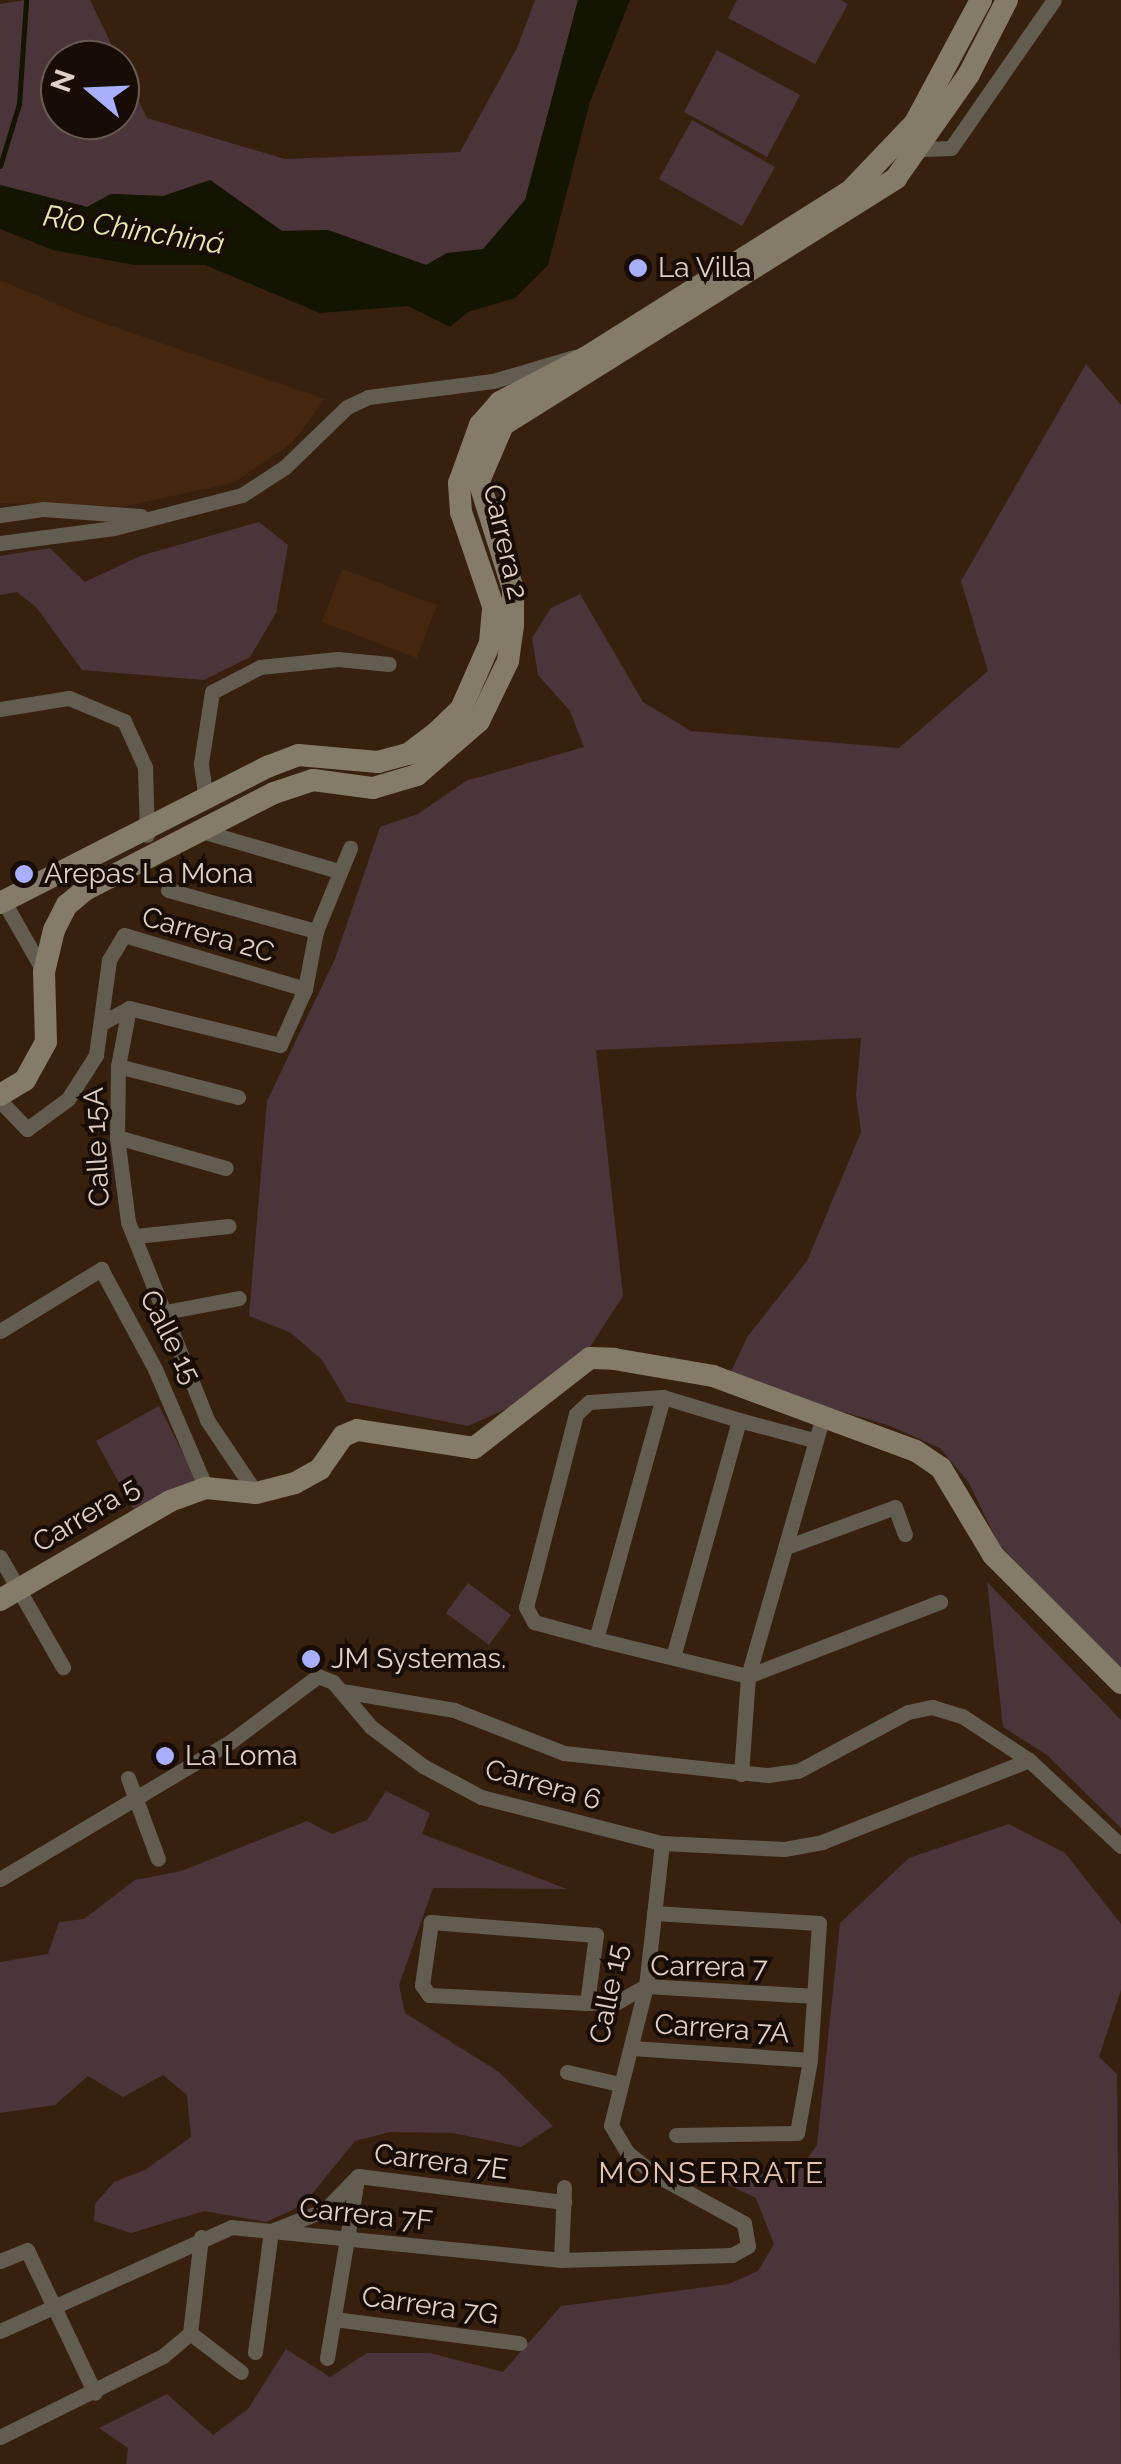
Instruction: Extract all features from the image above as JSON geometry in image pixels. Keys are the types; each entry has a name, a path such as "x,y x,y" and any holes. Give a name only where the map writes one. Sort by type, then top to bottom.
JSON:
{"main road":[{"name":"Carrera 2","path":"2,903 298,756 378,762 408,754 461,708 490,643 493,606 462,512 466,454 500,402 588,356 850,190 883,162 924,109 981,0"},
{"name":"Carrera 2","path":"44,972 66,905 274,792 313,780 373,788 417,775 479,721 508,661 513,626 513,589 478,481 504,425 864,203 922,149 1007,0"},
{"path":"0,1098 25,1080 46,1042 44,972"},
{"path":"206,1488 256,1492 320,1469 343,1436 357,1430 474,1448 590,1358 712,1376 817,1430 916,1451 941,1468 993,1555 1121,1683"},
{"name":"Carrera 5","path":"10,1595 170,1501 206,1488"}],"street":[{"path":"922,149 950,148 1054,0"},
{"path":"0,543 114,528 242,494 286,467 346,408 368,397 493,381 588,356"},
{"path":"0,515 43,509 145,517"},
{"path":"206,800 201,763 206,700 220,686 260,668 338,659 390,664"},
{"path":"0,709 69,698 124,721 136,738 146,768 146,832 156,858"},
{"path":"205,832 338,871"},
{"path":"0,1098 28,1129 68,1099 96,1056 102,1023 130,1008 270,1046 280,1045 305,990 316,931 350,848"},
{"path":"168,890 316,931"},
{"path":"2,903 44,972"},
{"name":"Carrera 2C","path":"102,1023 110,960 124,935 305,990"},
{"name":"Calle 15A","path":"130,1008 118,1066 120,1192 207,1420 256,1492"},
{"path":"118,1066 238,1097"},
{"path":"117,1137 226,1168"},
{"path":"136,1236 228,1226"},
{"name":"Calle 15","path":"0,1331 101,1270 156,1369 206,1488"},
{"path":"165,1312 239,1298"},
{"path":"596,1639 663,1397"},
{"path":"740,1774 748,1676 789,1546 817,1430 740,1420 663,1397 589,1402 576,1414 526,1607 534,1622 748,1676 940,1602"},
{"path":"673,1657 740,1420"},
{"path":"789,1546 895,1508 904,1534"},
{"path":"0,1556 10,1595 63,1667"},
{"path":"0,1879 230,1742 318,1676 342,1691 454,1710 564,1753 740,1774 798,1771 908,1712 932,1707 962,1716 1029,1760 1121,1846"},
{"name":"Carrera 6","path":"342,1691 372,1727 481,1797 662,1843 784,1850 822,1842 1029,1760"},
{"path":"128,1778 140,1799 158,1859"},
{"name":"Calle 15","path":"662,1843 646,1986 611,2125 627,2152 744,2223 748,2246"},
{"path":"654,1913 819,1923 802,2124 787,2137 676,2135"},
{"name":"Carrera 7","path":"588,2003 596,1935 431,1922 422,1985 429,1994 588,2003 617,2002 646,1986 812,1996"},
{"name":"Carrera 7A","path":"631,2048 810,2060"},
{"path":"567,2072 619,2084"},
{"path":"326,2358 358,2176"},
{"name":"Carrera 7E","path":"271,2231 325,2210 358,2176 564,2194 561,2260"},
{"name":"Carrera 7F","path":"0,2331 230,2226 561,2260 732,2255 748,2246"},
{"path":"255,2352 271,2231"},
{"path":"0,2438 163,2356 190,2333 200,2237"},
{"path":"0,2261 28,2250 95,2393"},
{"name":"Carrera 7G","path":"334,2319 519,2343"},
{"path":"190,2333 241,2372"}],"shaded area":[{"path":"90,0 109,40 40,40 40,140 140,140 140,104 147,118 285,159 460,152 517,48 535,0 578,0 525,200 483,250 447,253 426,265 328,230 282,231 210,180 163,196 111,194 87,207 0,185 0,4"},
{"path":"737,0 841,0 848,4 815,64 728,18"},
{"path":"717,50 800,95 767,157 684,112"},
{"path":"692,120 775,167 742,226 659,179"},
{"path":"0,280 91,319 325,399 291,444 233,483 125,506 0,503"},
{"path":"1086,364 1121,405 1121,1672 998,1543 969,1483 940,1448 888,1425 728,1378 748,1336 807,1261 861,1132 856,1095 861,1038 596,1050 623,1296 590,1347 517,1404 468,1426 347,1402 322,1360 291,1333 249,1316 267,1101 335,959 380,827 418,814 466,781 584,747 570,711 538,675 532,638 551,608 580,594 643,702 691,731 899,748 988,671 961,581"},
{"path":"259,522 288,545 276,613 250,657 204,680 82,670 36,607 17,592 0,595 0,556 50,548 85,582 140,556"},
{"path":"342,569 437,605 417,658 322,622"},
{"path":"159,1406 196,1479 135,1512 96,1441"},
{"path":"987,1582 1121,1720 1121,1828 1047,1755 1003,1727"},
{"path":"468,1583 511,1615 489,1645 446,1613"},
{"path":"386,1791 430,1813 422,1834 567,1889 433,1888 399,1985 405,2013 499,2072 553,2126 521,2147 453,2133 390,2132 355,2141 303,2205 266,2222 204,2211 131,2233 94,2221 95,2204 114,2182 145,2170 191,2137 187,2095 163,2075 123,2097 88,2076 55,2105 0,2113 0,1962 48,1954 59,1922 84,1919 135,1880 181,1871 307,1821 332,1834 367,1820"},
{"path":"1009,1824 1065,1853 1121,1924 1121,1990 1099,2057 1117,2074 1121,2464 126,2464 128,2448 99,2428 167,2394 213,2435 248,2409 286,2349 330,2377 367,2353 430,2353 503,2372 561,2306 729,2284 758,2271 774,2244 756,2198 720,2181 738,2168 792,2180 817,2145 840,1923 909,1858"}],"water":[{"name":"Río Chinchiná","path":"578,0 630,0 590,102 548,265 515,298 468,312 450,327 408,306 320,313 205,265 134,265 53,250 0,229 0,185 87,207 111,194 163,196 210,180 282,231 328,230 426,265 447,253 483,249 525,200"}],"waterway":[{"path":"0,166 19,104 26,0"}],"place":[{"name":"La Villa","path":"638,268"},
{"name":"Arepas La Mona","path":"24,874"},
{"name":"JM Systemas.","path":"311,1659"},
{"name":"La Loma","path":"165,1756"}],"district":[{"name":"MONSERRATE","path":"712,2173"}]}
